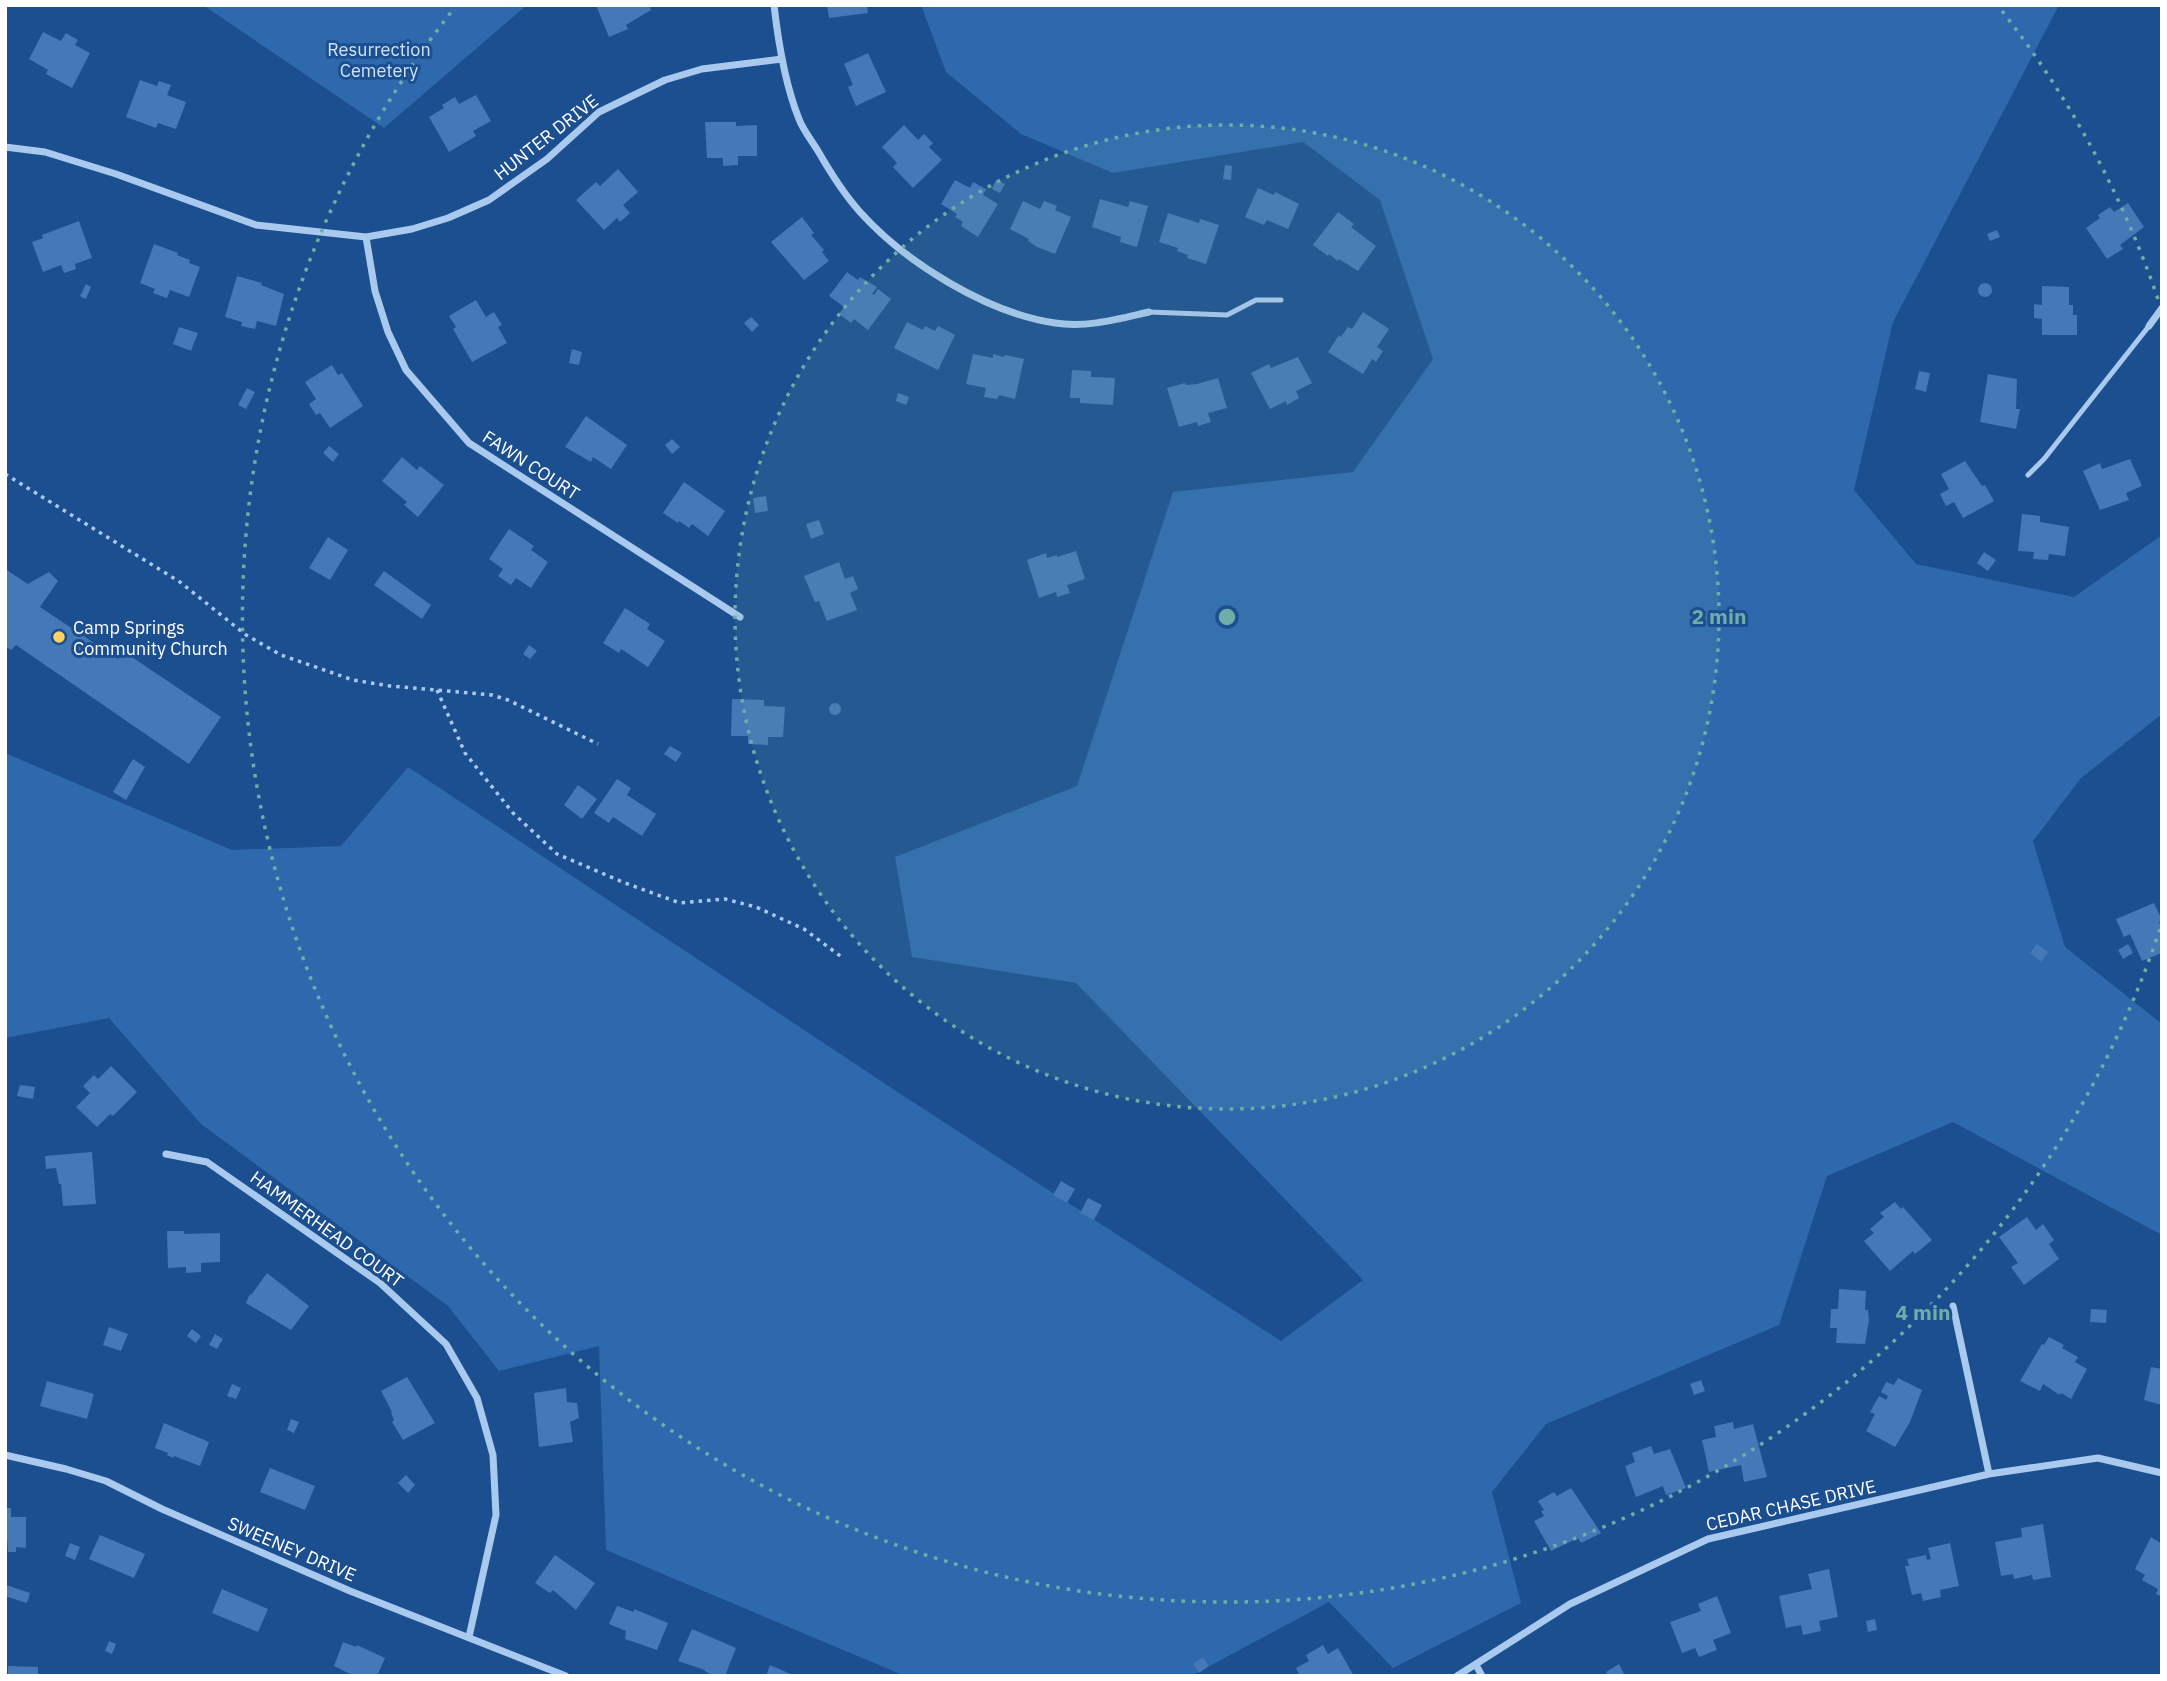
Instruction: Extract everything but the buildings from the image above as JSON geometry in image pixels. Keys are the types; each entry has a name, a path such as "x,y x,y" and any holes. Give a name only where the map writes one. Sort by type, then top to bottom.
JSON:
{"street":[{"path":"774,5 782,59 799,120 828,169 860,212 897,246 931,271 1010,313 1056,324 1097,324 1149,312"},
{"name":"HUNTER DRIVE","path":"5,147 44,152 117,174 256,225 366,237 412,229 489,200 547,159 599,112 665,80 702,69 782,59"},
{"name":"FAWN COURT","path":"366,237 375,291 388,332 406,370 468,443 740,617"},
{"path":"2149,326 2162,308"},
{"name":"HAMMERHEAD COURT","path":"166,1154 206,1162 380,1283 446,1344 477,1398 494,1455 496,1515 468,1637"},
{"path":"1953,1306 1989,1474"},
{"name":"SWEENEY DRIVE","path":"5,1455 106,1481 162,1509 312,1575 566,1676"},
{"name":"CEDAR CHASE DRIVE","path":"1457,1676 1570,1604 1708,1539 1989,1474 2098,1458 2162,1473"},
{"path":"1476,1665 1482,1676"}],"lane":[{"path":"1149,312 1227,315 1256,300 1281,300"},
{"path":"2028,475 2044,459 2149,326"}],"path":[{"path":"5,474 180,582 246,635 281,655 353,680 492,695 508,700 598,744"},
{"path":"438,690 465,753 513,813 557,853 625,883 680,903 725,899 757,907 804,929 843,958"}],"green space":[{"name":"Resurrection Cemetery","path":"203,5 527,5 384,128"},
{"path":"921,5 2059,5 1893,322 1854,490 1916,564 2074,597 2162,535 2162,714 2081,778 2033,841 2065,947 2162,1024 2162,1235 1953,1122 1827,1176 1779,1325 1546,1424 1492,1492 1521,1603 1393,1668 1329,1602 1191,1676 905,1676 606,1550 599,1346 499,1371 448,1306 201,1124 109,1018 5,1038 5,753 232,850 341,846 408,767 893,1089 1281,1341 1363,1280 1076,983 912,957 895,857 1077,786 1173,492 1353,472 1433,359 1380,200 1303,142 1113,173 1021,134 946,72"}],"place":[{"name":"Camp Springs Community Church","path":"59,637"}]}
